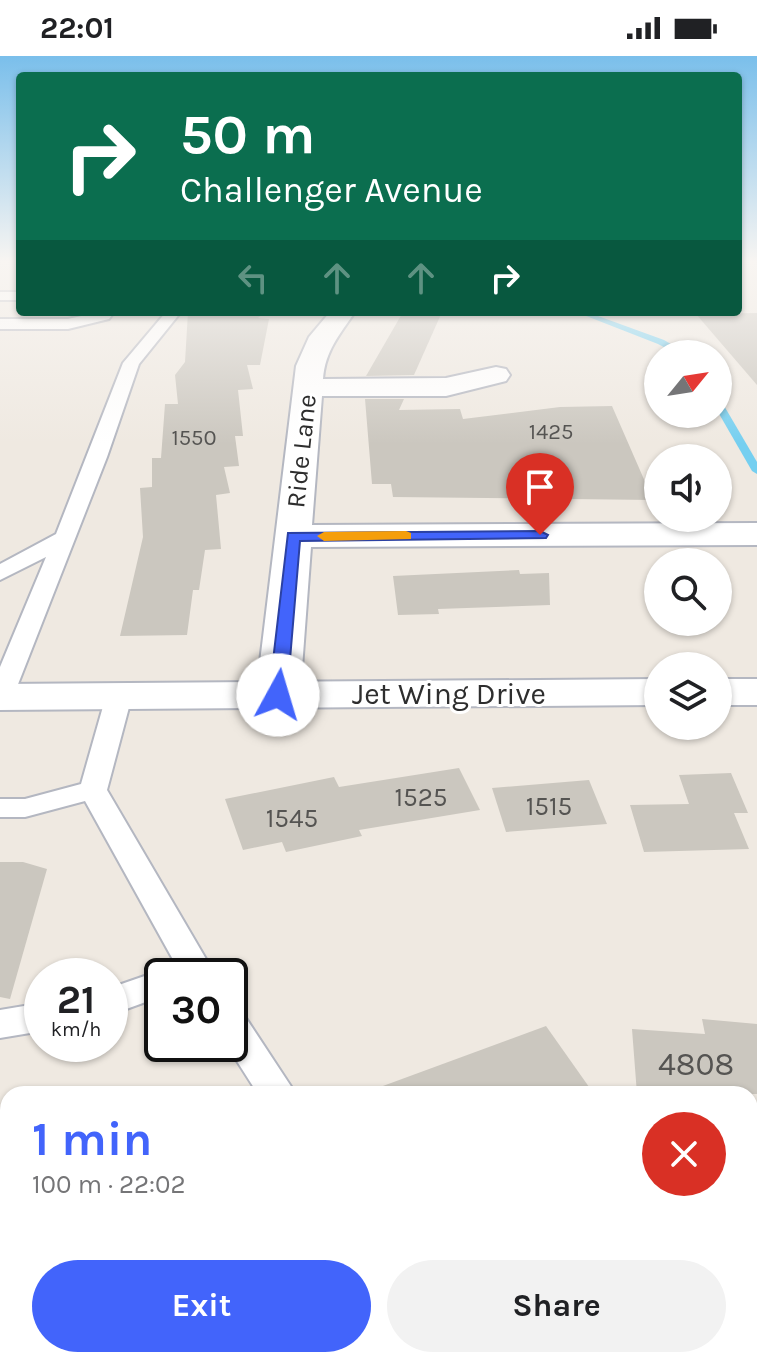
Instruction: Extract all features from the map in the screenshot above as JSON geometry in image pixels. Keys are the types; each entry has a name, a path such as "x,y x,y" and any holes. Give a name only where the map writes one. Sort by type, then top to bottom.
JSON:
{"street":[{"name":"Ride Lane","path":"278,695 307,388 314,350 335,322"},
{"path":"307,388 446,387 496,375"},
{"path":"293,536 757,534"},
{"name":"Jet Wing Drive","path":"0,697 644,692"},
{"path":"732,692 757,692"}],"lane":[{"path":"0,324 76,322"},
{"path":"0,697 65,538 131,363 165,322"},
{"path":"0,573 65,538"},
{"path":"119,696 93,790 183,958"},
{"path":"0,808 25,808 93,790"},
{"path":"0,1024 24,1020"},
{"path":"248,1049 273,1086"}],"building":[{"path":"187,322 268,322 260,365 247,365 253,389 238,390 243,436 235,436 239,466 224,467 230,493 216,495 221,549 205,550 199,590 193,590 187,635 120,636 143,537 140,488 152,487 152,458 161,458 165,404 178,404 175,375 185,362"},
{"path":"397,322 437,322 414,375 366,376"},
{"path":"703,322 757,322 757,385 732,356 732,340 718,340"},
{"path":"365,399 404,399 399,410 460,409 463,419 560,407 612,406 644,479 644,500 393,497 391,484 372,484"},
{"path":"519,570 520,574 549,573 550,605 438,609 439,614 398,615 393,576"},
{"path":"459,768 480,810 359,830 362,836 286,852 282,842 243,850 225,799 334,777 339,787"},
{"path":"731,773 748,813 734,813 749,849 644,852 630,805 689,804 679,775"},
{"path":"589,780 607,824 506,832 492,788"},
{"path":"0,862 23,862 47,869 10,999 0,997"},
{"path":"702,1019 757,1024 757,1086 636,1086 632,1029 705,1034"},
{"path":"546,1026 588,1086 383,1086"}],"waterway":[{"path":"607,322 656,340"},
{"path":"732,428 757,471"}],"slow traffic":[{"path":"324,536 406,536"}],"route":[{"path":"278,695 293,536 540,535"}]}
